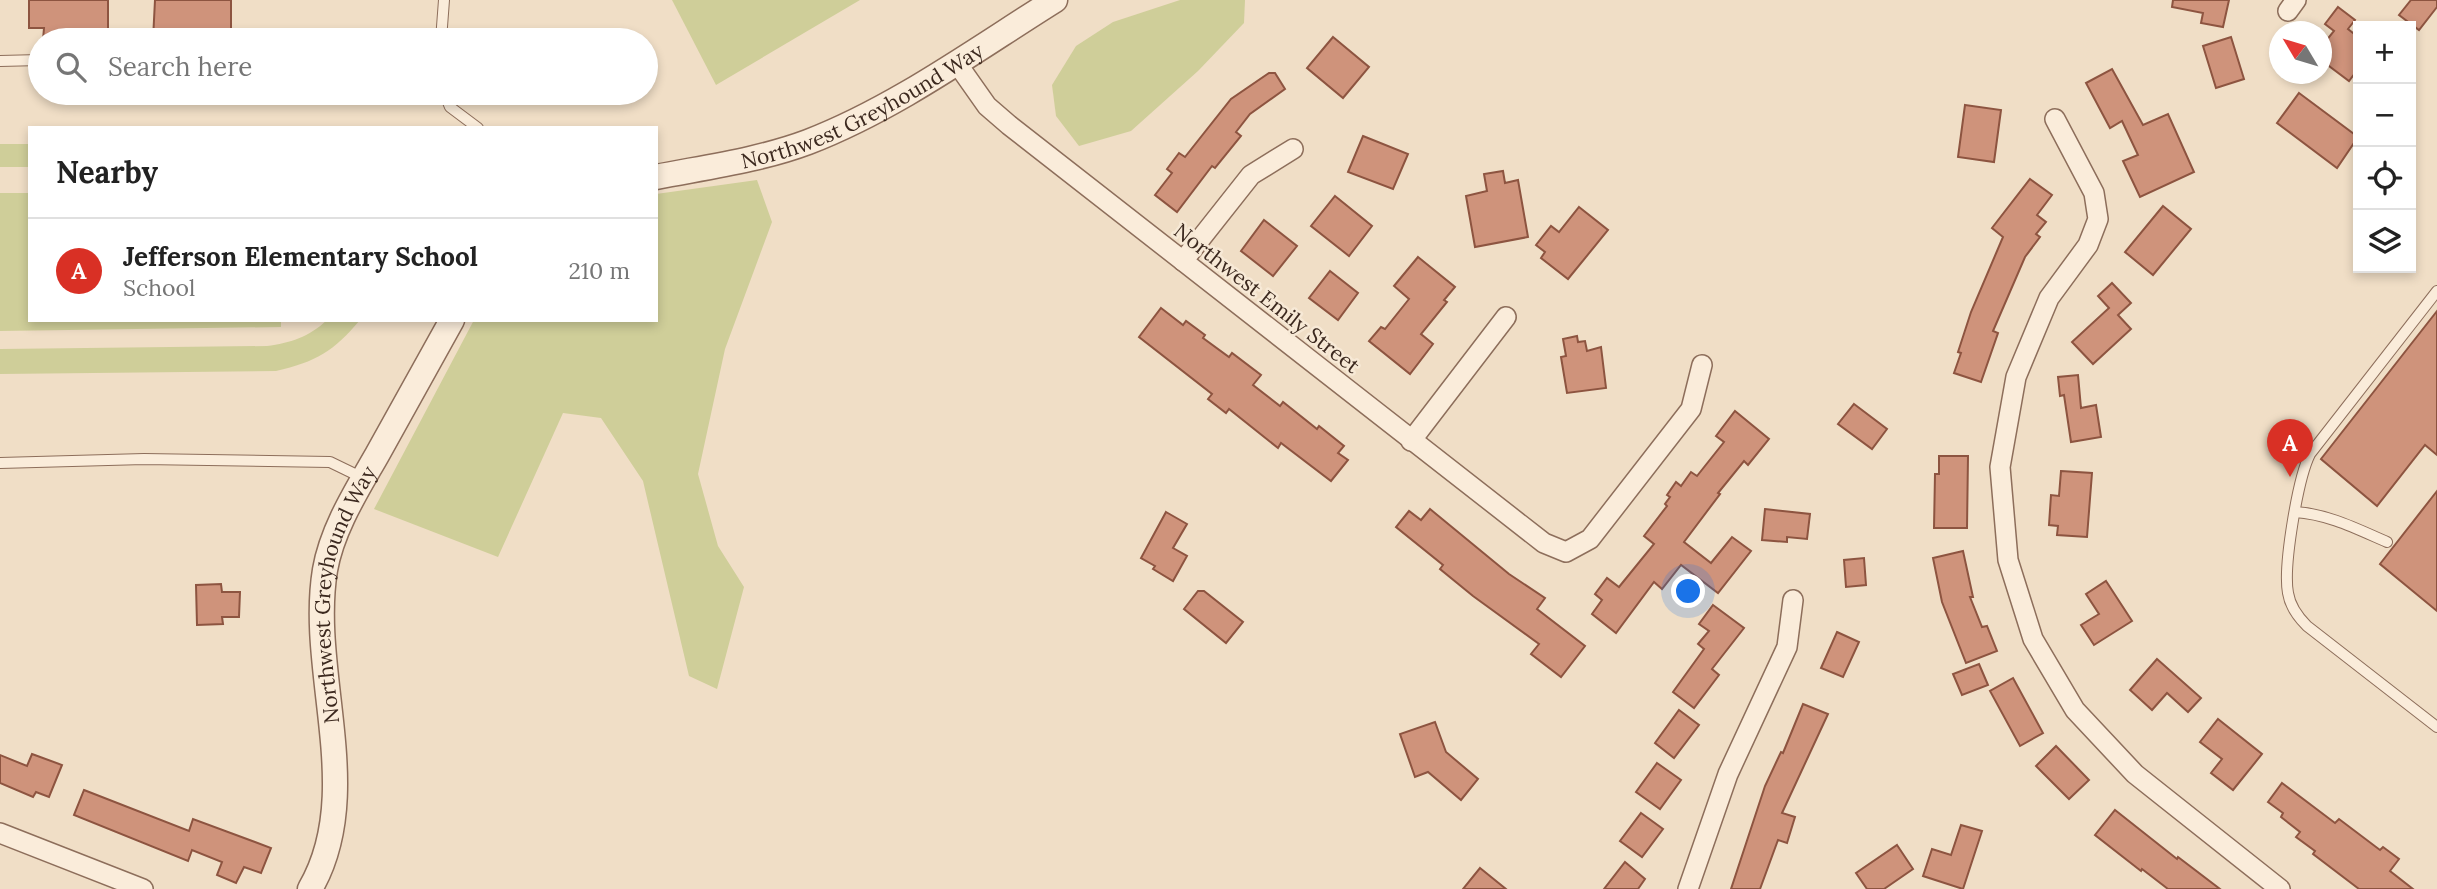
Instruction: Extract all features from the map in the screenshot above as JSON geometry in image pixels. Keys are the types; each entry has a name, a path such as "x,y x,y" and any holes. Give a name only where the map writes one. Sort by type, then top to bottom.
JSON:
{"street":[{"name":"Northwest Greyhound Way","path":"658,177 760,156 807,142 883,106 1055,0"},
{"name":"Northwest Emily Street","path":"956,62 986,106 1544,543 1566,552 1590,539 1691,409 1702,365"},
{"path":"2055,119 2094,193 2098,219 2088,245 2049,298 2016,377 2000,467 2008,560 2033,639 2075,710 2135,774 2280,889"},
{"path":"1183,261 1251,175 1293,149"},
{"path":"1412,441 1506,317"},
{"name":"Northwest Greyhound Way","path":"310,889 328,845 335,792 335,764 321,628 322,589 332,546 364,478 451,322"},
{"path":"1688,889 1728,774 1787,647 1793,600"},
{"path":"0,833 143,889"}],"lane":[{"path":"442,28 444,0"},
{"path":"0,61 28,60"},
{"path":"449,105 475,126"},
{"path":"2437,291 2310,454 2304,466 2295,512 2288,567 2288,594 2296,614 2307,626 2437,727"},
{"path":"0,463 144,459 330,462 364,478"},
{"path":"2295,512 2333,519 2387,542"}],"shaded area":[{"path":"672,0 860,0 716,85"},
{"path":"1180,0 1245,0 1244,23 1198,71 1131,131 1079,146 1056,116 1052,85 1076,46 1113,22"},
{"path":"0,144 28,144 28,167 0,167"},
{"path":"757,180 772,222 725,349 698,474 718,546 744,587 717,689 689,676 643,481 601,418 563,413 498,557 374,509 473,322 658,322 658,194"},
{"path":"0,193 28,193 28,322 281,322 281,327 0,331"},
{"path":"324,322 358,322 342,340 323,354 302,364 276,371 0,374 0,349 267,346 284,343 313,331"}],"building":[{"path":"29,0 108,0 108,28 29,28"},
{"path":"155,0 231,0 231,28 154,28"},
{"path":"2173,0 2229,0 2223,27 2201,23 2203,13 2172,7"},
{"path":"2411,0 2437,0 2437,7 2419,30 2416,28 2416,21 2407,21 2399,15"},
{"path":"2338,7 2355,20 2348,29 2353,33 2353,76 2349,81 2332,68 2334,31 2332,21 2327,21"},
{"path":"1333,37 1369,67 1343,98 1307,68"},
{"path":"2231,37 2244,79 2216,88 2203,46"},
{"path":"2112,69 2143,125 2168,114 2194,172 2140,197 2123,161 2138,155 2122,121 2110,128 2086,83"},
{"path":"1269,73 1275,73 1285,89 1250,114 1236,132 1241,136 1215,168 1212,166 1177,212 1155,195 1172,173 1167,169 1179,153 1185,157 1231,99"},
{"path":"2299,93 2353,133 2353,144 2337,168 2277,123"},
{"path":"1965,105 2001,110 1994,162 1958,157"},
{"path":"1363,136 1408,154 1393,189 1348,172"},
{"path":"1503,171 1505,183 1518,180 1528,237 1475,247 1466,196 1487,191 1484,174"},
{"path":"2030,179 2052,195 2037,215 2046,222 2036,234 2040,237 2025,257 1993,331 1998,333 1981,382 1954,373 1961,353 1958,352 1971,312 2003,237 1992,228"},
{"path":"1335,196 1372,226 1349,256 1311,226"},
{"path":"2163,206 2191,229 2153,275 2125,252"},
{"path":"1579,207 1608,230 1568,279 1541,258 1545,252 1536,245 1551,226 1559,232"},
{"path":"1264,220 1297,246 1273,276 1241,251"},
{"path":"1418,257 1455,287 1444,300 1447,302 1421,334 1433,344 1410,374 1369,341 1381,327 1385,329 1409,299 1394,286"},
{"path":"1330,271 1358,293 1338,320 1309,298"},
{"path":"2112,283 2131,303 2118,315 2131,329 2093,364 2072,342 2109,308 2098,296"},
{"path":"1161,308 1183,325 1186,321 1205,335 1203,338 1229,357 1232,353 1261,375 1253,385 1280,406 1283,402 1317,429 1319,426 1344,446 1338,453 1348,460 1331,481 1281,443 1278,448 1229,409 1226,413 1208,399 1212,394 1139,337"},
{"path":"2437,311 2437,455 2425,445 2377,506 2321,459"},
{"path":"1577,336 1578,342 1585,341 1587,351 1601,347 1606,388 1567,393 1561,357 1566,356 1563,339"},
{"path":"2078,375 2081,408 2096,405 2101,437 2071,442 2064,395 2060,396 2058,377"},
{"path":"1854,404 1887,429 1872,449 1838,424"},
{"path":"1735,411 1769,439 1748,465 1744,461 1684,542 1711,563 1732,537 1751,551 1718,593 1681,565 1662,589 1654,582 1616,633 1592,614 1602,600 1595,594 1607,578 1619,587 1654,544 1644,536 1667,506 1665,504 1670,497 1667,495 1676,482 1681,486 1691,472 1697,476 1724,442 1716,436"},
{"path":"1939,456 1968,456 1967,528 1934,528 1935,474 1939,474"},
{"path":"2061,471 2092,473 2087,537 2057,535 2058,526 2049,525 2051,495 2059,496"},
{"path":"2437,491 2437,611 2380,564"},
{"path":"1430,509 1509,574 1545,598 1537,609 1585,646 1561,677 1531,654 1539,644 1440,569 1443,565 1396,527 1409,511 1421,520"},
{"path":"1765,509 1810,514 1807,539 1787,537 1787,542 1762,540"},
{"path":"1166,512 1187,524 1173,548 1187,556 1173,581 1141,558"},
{"path":"1963,551 1973,597 1970,597 1982,627 1987,626 1997,651 1966,663 1942,602 1933,558"},
{"path":"1864,558 1866,585 1846,587 1844,560"},
{"path":"2106,581 2132,621 2094,645 2081,625 2099,614 2086,594"},
{"path":"221,584 222,592 240,592 239,617 222,617 223,624 197,625 196,585"},
{"path":"1198,591 1204,591 1243,622 1226,643 1184,609"},
{"path":"1713,605 1744,628 1712,669 1719,675 1694,708 1673,692 1704,649 1698,644 1709,631 1699,624"},
{"path":"1837,632 1859,642 1843,677 1821,668"},
{"path":"2157,659 2201,698 2188,712 2167,693 2152,710 2130,690"},
{"path":"1979,664 1988,685 1962,695 1953,674"},
{"path":"2013,678 2043,733 2020,746 1990,691"},
{"path":"1803,704 1828,714 1782,813 1795,817 1787,843 1778,840 1760,889 1731,889 1765,786 1781,752 1783,753"},
{"path":"1679,710 1699,725 1674,758 1655,743"},
{"path":"2218,719 2262,754 2233,790 2211,773 2222,759 2200,742"},
{"path":"1435,722 1446,752 1478,779 1461,800 1428,772 1415,777 1400,734"},
{"path":"2056,746 2089,780 2069,799 2036,766"},
{"path":"32,754 62,765 49,797 36,792 33,797 0,783 0,755 27,766"},
{"path":"1657,763 1681,780 1660,809 1636,792"},
{"path":"2282,783 2335,823 2339,819 2380,850 2383,847 2399,859 2390,871 2413,889 2359,889 2313,854 2315,851 2296,837 2300,832 2281,817 2283,813 2268,802"},
{"path":"84,790 189,831 193,819 271,848 261,873 244,867 236,883 217,875 222,862 192,850 188,861 74,815"},
{"path":"2115,810 2220,889 2168,889 2142,869 2141,871 2095,835"},
{"path":"1641,813 1663,829 1642,857 1620,841"},
{"path":"1961,825 1982,831 1963,889 1923,876 1932,849 1951,855"},
{"path":"1897,845 1913,869 1884,889 1867,889 1856,873"},
{"path":"1625,862 1645,879 1638,889 1604,889"},
{"path":"1480,868 1506,889 1463,889"}],"place":[{"name":"Jefferson Elementary School","path":"2290,477"}]}
